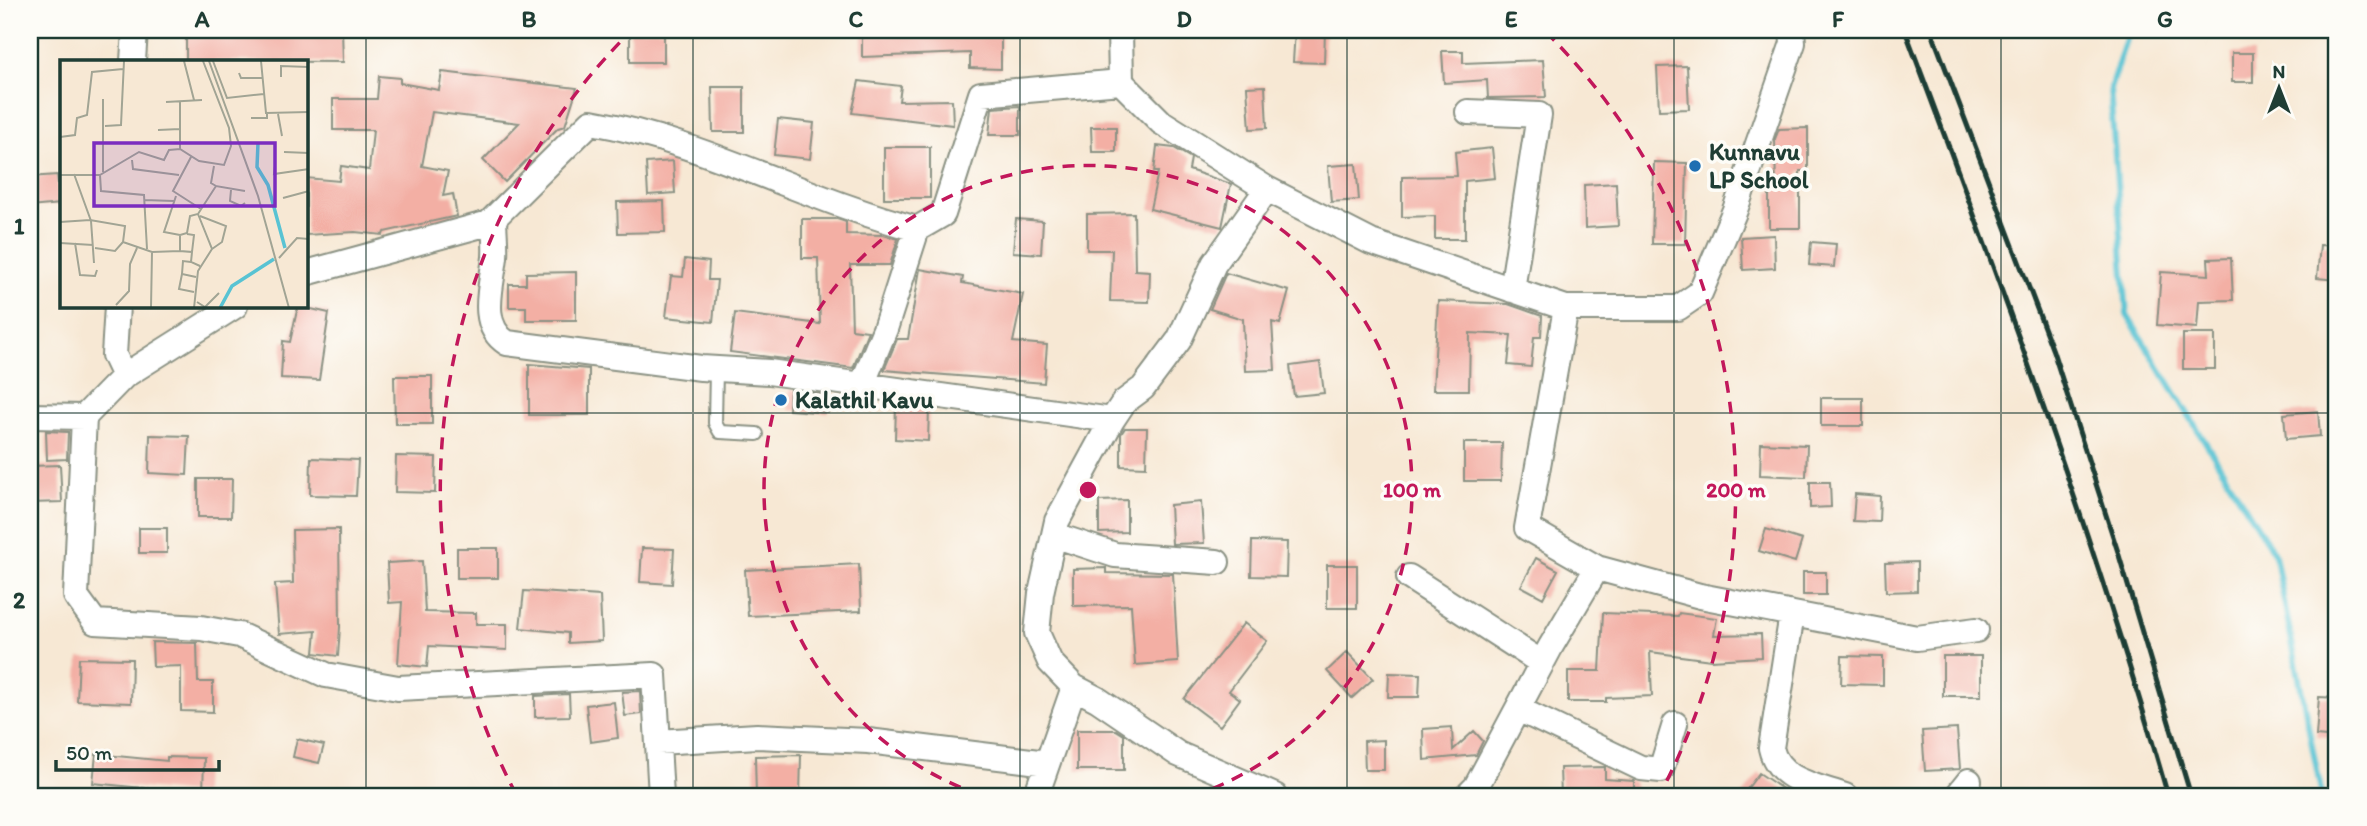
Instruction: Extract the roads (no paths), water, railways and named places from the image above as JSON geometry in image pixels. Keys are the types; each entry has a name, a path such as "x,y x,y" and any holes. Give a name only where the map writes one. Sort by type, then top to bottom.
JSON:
{"street":[{"path":"133,60 135,30"},
{"path":"1120,30 1121,82 1161,122 1267,189 1371,242 1566,308 1678,308 1700,293 1735,210 1793,43 1792,30"},
{"path":"862,385 885,329 917,229 943,214 981,93 1121,82"},
{"path":"1468,112 1539,115 1512,290"},
{"path":"308,272 489,223 591,122 635,129 873,218 917,229"},
{"path":"1267,189 1214,264 1179,340 1143,388 1124,402 1112,420 1057,521 1041,593 1037,633 1050,662 1074,687 1097,699 1178,754 1275,796"},
{"path":"494,218 496,253 489,301 496,337 507,343 716,369 769,372 1112,420"},
{"path":"117,308 114,355 124,376"},
{"path":"232,308 124,376 84,417 76,596 95,622 201,628 239,635 326,675 398,688 654,675 661,796"},
{"path":"1566,308 1527,528 1597,568 1700,596 1917,638 1976,630"},
{"path":"30,416 84,417"},
{"path":"1054,535 1115,555 1217,562"},
{"path":"1467,796 1476,787 1542,663 1597,568"},
{"path":"1409,577 1542,663"},
{"path":"1792,614 1771,748 1774,763 1791,777 1845,796"},
{"path":"1036,796 1074,687"},
{"path":"1518,709 1641,768 1661,770 1675,724"},
{"path":"658,743 757,736 827,739 1046,763"}],"lane":[{"path":"716,369 715,423 720,432 757,434"}],"waterway":[{"path":"2129,30 2110,89 2127,315 2275,555 2322,796"}],"railway":[{"path":"1905,30 1976,219 2077,506 2168,796"},
{"path":"1931,30 2053,351 2118,552 2191,796"}],"place":[{"name":"Kunnavu LP School","path":"1695,166"},
{"name":"Kalathil Kavu","path":"781,400"}]}
